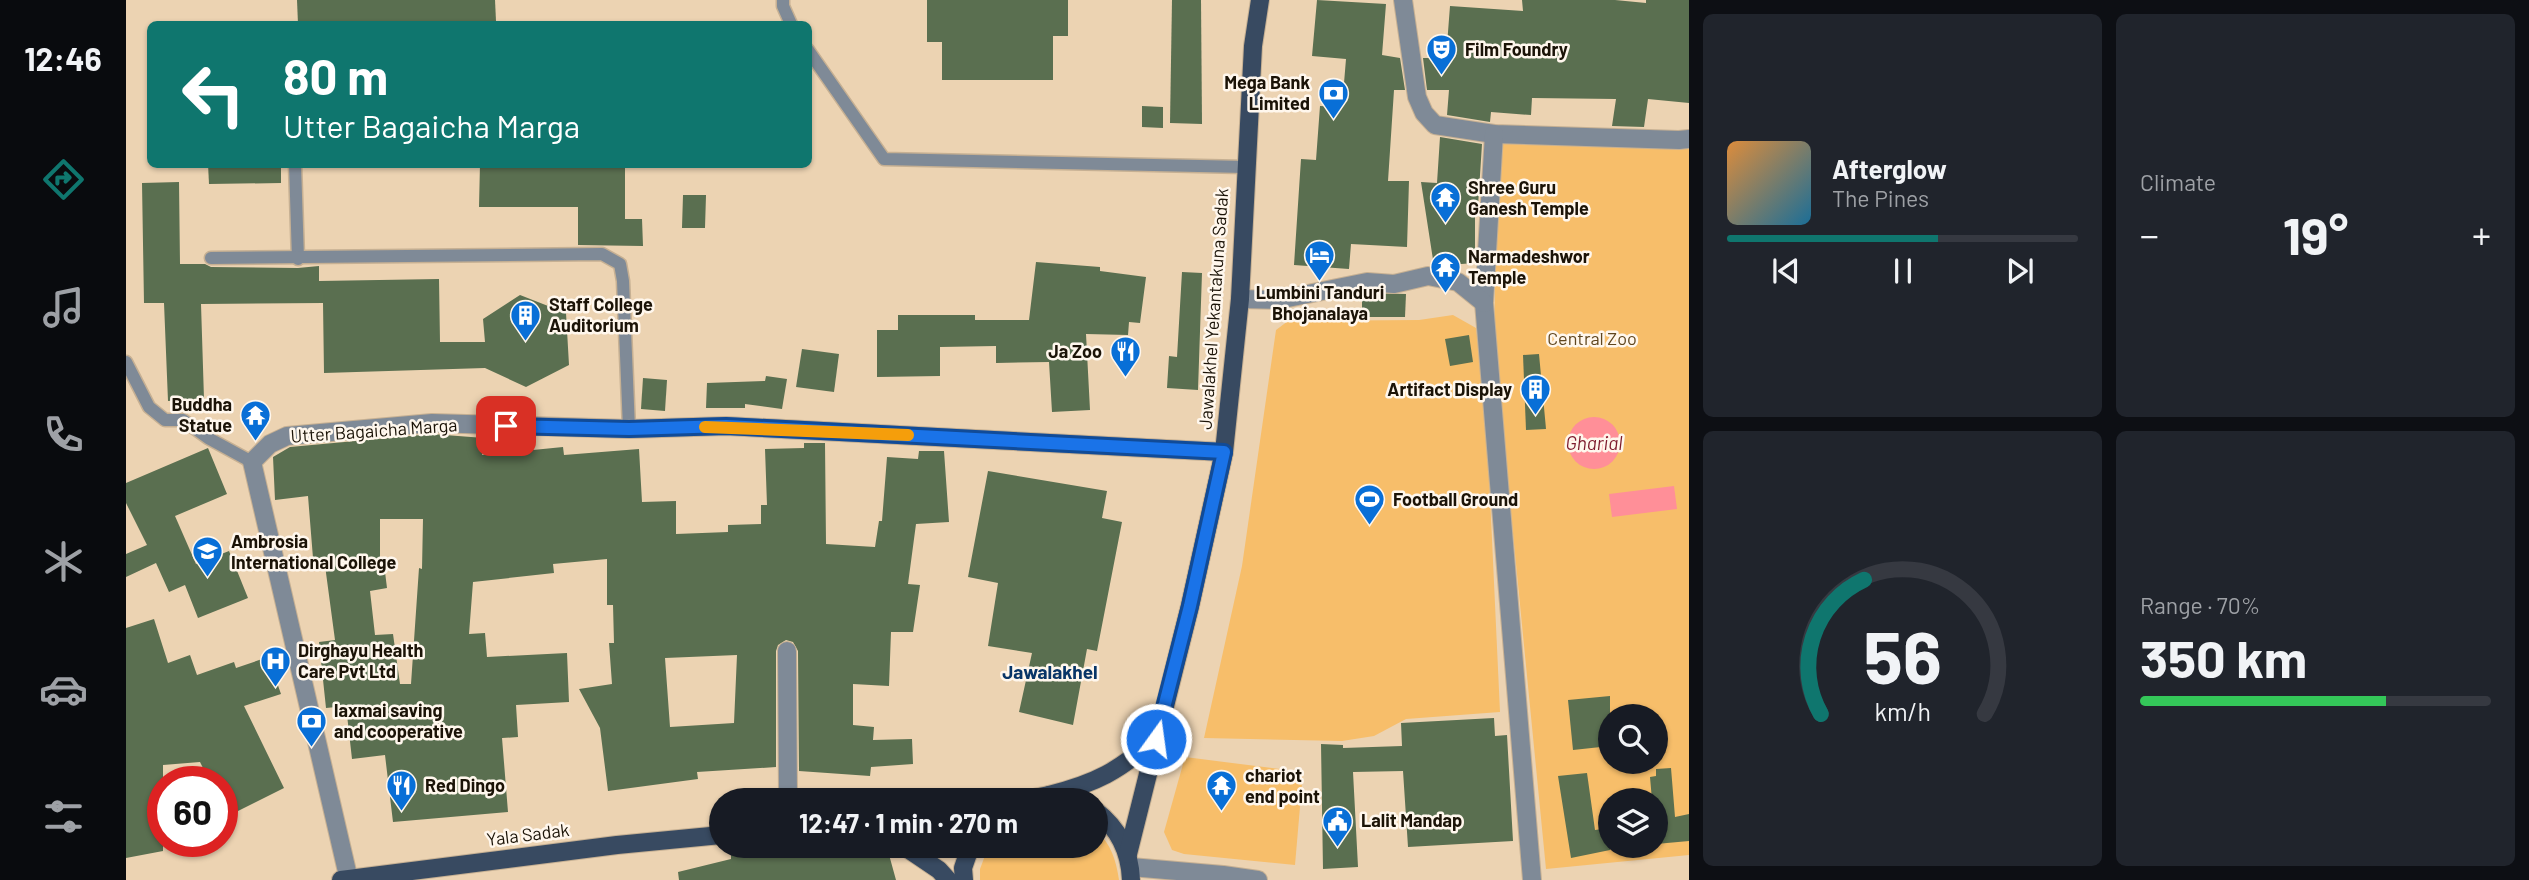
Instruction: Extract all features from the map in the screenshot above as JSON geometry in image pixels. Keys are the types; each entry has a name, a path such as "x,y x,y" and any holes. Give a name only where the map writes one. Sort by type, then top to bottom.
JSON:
{"main road":[{"name":"Jawalakhel Yekantakuna Sadak","path":"1130,867 1156,739 1190,606 1224,452 1240,299 1253,46 1260,0"},
{"path":"1078,788 1101,779 1125,765 1156,739"},
{"path":"1108,823 1116,831 1130,867"},
{"name":"Yala Sadak","path":"346,880 617,845 709,836"},
{"path":"921,858 948,880"},
{"path":"964,880 963,868 966,858"}],"street":[{"path":"1403,0 1417,97 1424,113 1435,125 1494,134 1679,141 1689,139"},
{"path":"1494,134 1484,303 1532,880"},
{"path":"1240,299 1278,300 1367,282 1394,284 1428,276 1458,282 1484,303"},
{"name":"Utter Bagaicha Marga","path":"252,462 270,444 287,436 432,424 629,429 726,426 1224,452"},
{"path":"252,462 346,880"},
{"path":"788,651 788,788"},
{"path":"1130,867 1223,874 1258,880"},
{"path":"1182,880 1223,874"}],"lane":[{"path":"783,0 790,21"},
{"path":"812,56 884,159 1245,167"},
{"path":"295,168 298,259"},
{"path":"211,258 602,254 620,264 622,273 629,429"},
{"path":"126,362 149,407 165,420 183,420 208,438 252,462"}],"green space":[{"name":"Central Zoo","path":"1498,139 1689,144 1689,855 1668,857 1668,788 1598,788 1598,858 1658,858 1546,869 1494,340"},
{"name":"Football Ground","path":"1453,315 1476,328 1486,410 1500,712 1406,719 1374,736 1342,741 1204,738 1242,566 1276,330 1288,321 1419,320"},
{"path":"1185,757 1303,772 1295,865 1184,854 1172,850 1164,832"},
{"path":"1108,845 1119,880 980,880 984,858 1108,858"}],"water":[{"name":"Gharial","path":"1594,417 1604,419 1612,425 1618,433 1618,453 1612,461 1604,467 1594,469 1584,467 1576,461 1570,453 1568,443 1570,433 1576,425 1584,419"},
{"path":"1674,486 1677,509 1612,517 1609,494"}],"building":[{"path":"297,0 495,0 496,21 298,21"},
{"path":"927,0 1068,0 1068,36 1053,36 1053,80 942,80 942,42 927,42"},
{"path":"1172,0 1201,0 1202,124 1170,123"},
{"path":"1317,0 1386,4 1382,55 1400,58 1405,90 1394,90 1388,181 1409,181 1407,247 1351,244 1349,269 1294,265 1301,159 1316,160 1320,106 1342,107 1346,59 1312,56"},
{"path":"1522,0 1615,0 1646,3 1646,0 1689,0 1689,103 1648,99 1644,127 1612,126 1616,99 1532,98 1531,115 1491,112 1490,122 1447,115 1449,90 1427,90 1423,58 1446,58 1450,6 1523,11"},
{"path":"1142,106 1163,107 1163,128 1142,127"},
{"path":"1440,137 1482,144 1478,206 1475,206 1475,263 1434,266 1421,182 1437,183"},
{"path":"208,168 281,168 281,183 209,184"},
{"path":"480,168 625,168 625,219 642,219 643,246 578,245 578,207 479,207"},
{"path":"179,182 180,264 205,264 211,267 319,266 319,281 439,279 440,342 485,342 483,319 520,295 566,313 569,365 526,387 485,368 324,373 323,303 201,304 204,399 168,401 164,303 144,303 142,183"},
{"path":"683,195 706,195 705,228 682,228"},
{"path":"1036,262 1100,267 1100,271 1146,277 1140,323 1129,322 1128,335 1086,334 1090,410 1052,412 1049,362 996,363 996,346 940,347 940,376 877,377 877,330 898,330 898,315 975,315 975,320 1029,320"},
{"path":"1182,272 1202,273 1198,390 1167,388 1169,356 1177,357"},
{"path":"1406,294 1405,317 1362,317 1362,295"},
{"path":"1469,335 1473,362 1450,366 1445,339"},
{"path":"802,349 839,354 834,392 796,387"},
{"path":"1539,354 1546,429 1526,430 1523,355"},
{"path":"766,376 787,379 782,409 745,404 745,408 706,408 707,383 765,381"},
{"path":"643,378 667,380 665,411 641,409"},
{"path":"432,434 484,438 482,455 563,447 564,455 639,449 642,502 676,501 676,534 728,532 728,525 761,524 761,505 767,505 765,449 804,448 804,443 825,443 826,544 875,547 879,521 882,521 887,457 918,459 919,451 944,451 949,522 916,524 908,584 920,585 913,632 891,632 889,686 853,684 853,725 874,727 873,740 912,739 913,764 871,767 870,776 799,771 798,651 793,642 786,640 778,645 776,651 776,767 697,772 698,779 608,791 600,728 579,689 612,684 609,643 614,643 613,605 607,605 607,559 553,564 554,573 473,582 469,634 485,633 487,657 567,653 569,702 516,705 518,737 502,738 508,812 393,822 385,755 352,759 346,706 326,708 319,642 335,640 324,558 313,558 308,496 275,500 273,457 290,447","holes":["380,519 423,519 422,569 419,568 411,684 400,684 393,634 375,635 370,591 387,588 384,564 380,564","737,655 734,723 670,727 665,658"]},
{"path":"208,448 227,494 175,516 196,564 229,551 248,598 198,618 185,585 169,592 156,563 126,577 126,554 147,545 126,503 126,483"},
{"path":"988,471 1107,491 1102,518 1122,522 1097,651 1087,649 1073,725 1019,712 1032,653 988,646 998,583 968,577"},
{"path":"154,619 168,663 190,655 197,675 234,662 236,668 268,657 281,694 244,706 284,788 238,811 238,766 202,766 200,762 147,766 147,854 126,858 126,628"},
{"path":"1610,696 1610,704 1598,704 1598,747 1573,750 1568,700"},
{"path":"1494,718 1495,736 1507,735 1513,841 1408,847 1403,771 1353,772 1358,867 1323,869 1321,744 1343,745 1343,748 1402,746 1401,723"},
{"path":"1668,768 1671,768 1675,817 1689,814 1689,841 1668,843 1668,788 1651,788 1650,777 1668,774"},
{"path":"1587,773 1595,830 1598,830 1598,852 1571,858 1558,776"},
{"path":"890,858 896,880 679,880 678,872 731,859"}],"slow traffic":[{"path":"705,427 908,435"}],"place":[{"name":"Film Foundry","path":"1442,77"},
{"name":"Mega Bank Limited","path":"1333,120"},
{"name":"Shree Guru Ganesh Temple","path":"1445,225"},
{"name":"Lumbini Tanduri Bhojanalaya","path":"1320,282"},
{"name":"Narmadeshwor Temple","path":"1445,294"},
{"name":"Staff College Auditorium","path":"526,342"},
{"name":"Ja Zoo","path":"1125,379"},
{"name":"Artifact Display","path":"1535,417"},
{"name":"Buddha Statue","path":"255,442"},
{"name":"Football Ground","path":"1370,527"},
{"name":"Ambrosia International College","path":"208,579"},
{"name":"Dirghayu Health Care Pvt Ltd","path":"275,688"},
{"name":"laxmai saving and cooperative","path":"311,748"},
{"name":"Red Dingo","path":"402,813"},
{"name":"chariot end point","path":"1222,813"},
{"name":"Lalit Mandap","path":"1338,848"}],"district":[{"name":"Jawalakhel","path":"1050,672"}],"route":[{"path":"506,426 629,429 726,426 1224,452 1190,606 1156,739"}]}
